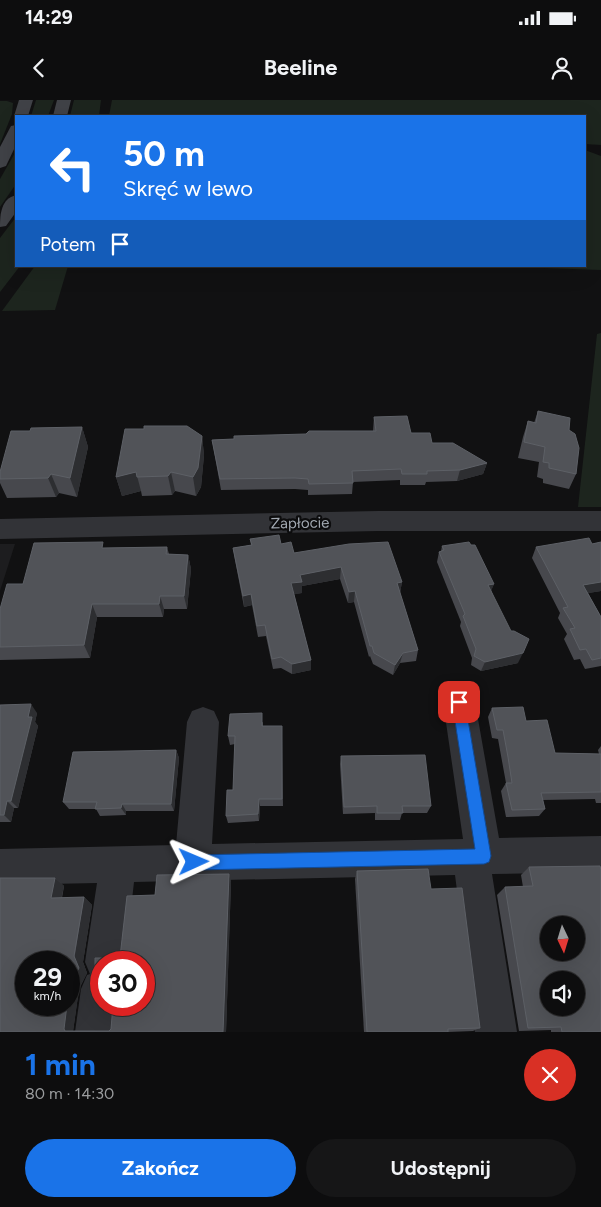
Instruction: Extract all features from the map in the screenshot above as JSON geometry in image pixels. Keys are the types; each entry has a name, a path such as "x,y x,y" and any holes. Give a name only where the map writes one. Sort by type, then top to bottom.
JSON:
{"main road":[{"path":"21,115 26,100"},
{"path":"60,115 64,100"},
{"path":"0,162 15,131"},
{"path":"0,222 15,201"}],"street":[{"name":"Zapłocie","path":"0,529 368,522 601,521"},
{"path":"459,702 496,1032"},
{"path":"194,862 204,722"},
{"path":"0,867 601,854"},
{"path":"106,951 118,864"},
{"path":"96,1032 98,1016"}],"shaded area":[{"path":"36,100 54,100 48,115 31,115"},
{"path":"74,100 101,100 99,115 70,115"},
{"path":"112,100 601,100 601,145 586,144 586,115 109,115"},
{"path":"0,101 13,103 12,114 0,144"},
{"path":"586,150 601,156 601,270 544,268 586,267"},
{"path":"15,153 15,185 0,207 0,179"},
{"path":"15,218 15,267 19,267 0,292 0,238"},
{"path":"34,267 68,267 55,310 2,311"},
{"path":"601,333 601,507 578,507 597,334"},
{"path":"0,544 15,544 0,591"}],"building":[{"path":"538,411 570,418 569,430 575,434 579,448 576,474 549,468 549,463 543,462 545,447 524,442 528,421 536,423"},
{"path":"407,416 411,433 430,433 432,443 453,443 487,463 460,470 427,471 427,474 402,474 401,469 352,471 353,483 309,484 308,479 295,478 220,479 212,440 234,439 234,436 306,434 309,431 376,431 374,417"},
{"path":"144,426 187,426 202,436 198,468 193,477 171,472 168,476 137,477 136,472 116,477 125,429 144,429"},
{"path":"82,427 70,478 51,474 48,478 0,479 0,472 11,431 30,431 31,428"},
{"path":"279,535 281,544 291,542 294,553 349,544 388,542 402,582 397,583 418,650 403,653 395,665 374,653 372,646 370,646 355,591 349,592 341,567 300,575 302,582 291,583 311,660 292,664 281,657 272,659 265,625 257,626 251,594 243,596 233,548 252,545 250,539"},
{"path":"589,538 592,544 601,542 601,582 583,585 601,617 601,658 592,660 586,649 580,650 570,629 575,628 563,608 568,607 536,547"},
{"path":"103,542 102,548 167,547 166,554 188,555 184,596 160,596 159,604 92,604 84,645 0,647 0,609 7,584 23,584 34,543"},
{"path":"469,542 471,545 475,545 494,584 488,585 511,631 529,639 523,653 485,662 474,656 476,649 463,616 465,614 439,552 444,550 442,546"},
{"path":"31,704 28,717 32,717 11,801 7,801 4,815 0,815 0,705"},
{"path":"523,707 526,721 547,720 555,753 601,754 601,792 541,793 545,809 512,810 506,783 512,783 503,730 497,730 492,708"},
{"path":"262,713 262,726 282,726 282,799 259,799 258,814 226,816 227,790 233,790 235,736 228,736 230,714"},
{"path":"176,750 171,804 122,804 121,808 95,809 97,802 63,802 73,752"},
{"path":"425,755 431,806 402,806 403,813 377,813 377,806 344,807 341,756"},
{"path":"600,866 601,1032 562,1032 561,1027 528,1028 505,887 533,886 529,867"},
{"path":"428,869 431,889 462,888 480,1028 448,1029 448,1032 367,1032 357,871"},
{"path":"229,874 223,1032 0,1032 0,878 55,878 51,898 84,897 75,951 15,951 15,1016 66,1016 65,1031 109,1031 111,1029 112,1016 155,1016 155,951 121,951 127,896 155,895 157,875"}],"route":[{"path":"194,862 484,856 459,702"}]}
